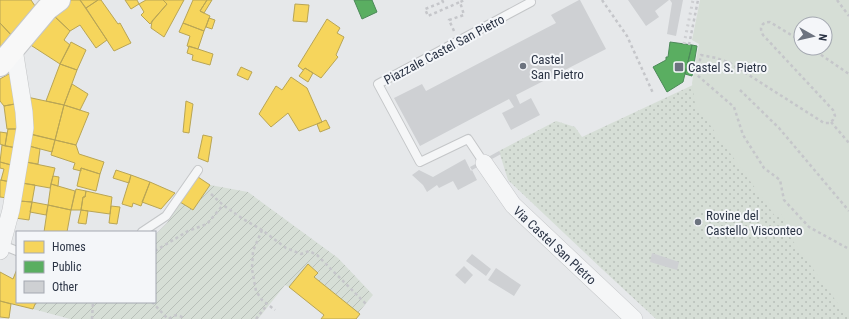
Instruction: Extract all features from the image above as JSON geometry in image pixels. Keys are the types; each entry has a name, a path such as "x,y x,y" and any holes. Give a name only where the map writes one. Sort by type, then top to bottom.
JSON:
{"main road":[{"path":"7,57 49,3"}],"street":[{"path":"6,249 25,128 24,112 7,57"},
{"name":"Via Castel San Pietro","path":"483,162 513,206 634,319"}],"lane":[{"name":"Piazzale Castel San Pietro","path":"483,162 468,139 420,162 378,84 531,2"},
{"path":"144,231 166,216 198,170"}],"path":[{"path":"442,0 443,2 425,9 428,16 465,0"},
{"path":"602,0 628,36 653,93"},
{"path":"689,45 698,0"},
{"path":"837,0 849,16"},
{"path":"458,40 449,20 464,15 460,2"},
{"path":"793,36 770,22 765,22 760,30 833,110 835,116 829,123 824,123 724,60 700,55 697,75 734,107 743,135 764,168 780,180 784,200 809,227 849,249"},
{"path":"823,56 849,74"},
{"path":"740,90 779,128 849,211"},
{"path":"831,122 849,143"},
{"path":"211,194 243,220 262,230 286,248 301,254 309,251 317,255 366,304"},
{"path":"156,250 188,231 207,224 223,205"},
{"path":"262,230 252,251 252,269 256,291 262,300 275,310"},
{"path":"92,319 93,303"},
{"path":"153,303 168,319 175,315 184,319"},
{"path":"256,319 267,304"}],"shaded area":[{"path":"700,0 849,0 849,319 790,237 794,233 780,213 775,216 695,104 692,83 699,44 692,40"},
{"path":"710,0 849,0 849,319 656,319 508,180 499,151 556,121 575,127 582,137 695,84"},
{"path":"210,185 248,192 338,258 373,295 358,313 314,277 318,272 308,264 289,287 285,285 258,319 70,319 33,309 36,303 156,303 156,234 167,223 180,202 193,210"}],"building: Homes":[{"path":"0,0 31,0 39,12 13,37 0,23"},
{"path":"71,0 80,0 107,40 96,48 80,25 70,31 53,15"},
{"path":"80,0 98,0 86,8"},
{"path":"98,0 101,0 118,24 120,23 131,43 114,51 86,8"},
{"path":"125,0 137,0 139,4 131,9"},
{"path":"146,0 163,0 167,4 150,24 141,15 144,12 139,4"},
{"path":"163,0 184,0 164,37 151,28 152,21 167,4"},
{"path":"193,0 207,0 200,11 210,16 204,31 183,23"},
{"path":"207,0 212,0 204,13 200,11"},
{"path":"295,4 309,5 307,22 293,21"},
{"path":"53,15 70,31 64,40 70,45 60,64 29,44"},
{"path":"209,18 215,20 212,29 206,27"},
{"path":"327,19 340,28 337,33 344,37 336,55 338,57 321,78 305,68 303,70 298,66"},
{"path":"0,23 13,37 0,50"},
{"path":"183,23 204,31 198,49 187,46 190,36 179,32"},
{"path":"71,42 86,50 77,70 60,64"},
{"path":"189,46 213,54 210,65 192,60 193,55 187,53"},
{"path":"60,64 77,70 64,105 46,101"},
{"path":"241,67 252,72 248,80 237,75"},
{"path":"305,68 313,73 308,82 299,76"},
{"path":"14,71 20,103 4,106 0,101 0,79"},
{"path":"291,77 307,88 322,122 299,131 288,113 271,127 259,114 276,86 282,90"},
{"path":"72,84 88,94 80,110 64,105"},
{"path":"27,97 64,105 55,140 29,134"},
{"path":"186,101 193,104 189,133 183,132"},
{"path":"20,103 19,129 7,129 4,106"},
{"path":"64,105 89,113 76,145 55,140"},
{"path":"326,120 330,128 320,132 317,124"},
{"path":"8,129 19,129 17,148 5,146"},
{"path":"0,132 7,133 5,146 0,144"},
{"path":"31,134 55,140 52,152 29,146"},
{"path":"203,135 212,137 208,162 198,158"},
{"path":"55,140 76,145 79,154 104,162 100,174 81,168 81,171 73,169 75,163 51,155"},
{"path":"2,145 17,148 15,166 0,162"},
{"path":"29,146 40,149 38,164 26,162"},
{"path":"0,162 15,166 11,182 1,180 4,169 0,168"},
{"path":"26,162 55,168 50,188 22,183"},
{"path":"81,168 100,174 96,191 77,186"},
{"path":"116,170 131,175 129,183 113,178"},
{"path":"131,175 150,182 141,206 133,203 132,207 122,204"},
{"path":"53,176 59,177 58,186 51,184"},
{"path":"198,177 210,185 193,210 180,202"},
{"path":"0,180 11,182 7,198 0,197"},
{"path":"150,182 175,193 161,209 142,202"},
{"path":"22,183 35,185 32,202 19,201"},
{"path":"51,184 75,191 71,210 48,205"},
{"path":"76,189 86,191 85,197 83,197 81,210 71,210"},
{"path":"86,191 112,197 110,214 81,210 83,197 85,197"},
{"path":"19,201 32,202 29,220 15,218"},
{"path":"32,202 48,205 46,215 30,212"},
{"path":"48,205 71,210 67,231 44,231"},
{"path":"111,206 120,207 117,224 109,223"},
{"path":"81,210 88,211 86,224 78,223"},
{"path":"308,264 318,273 314,277 360,314 356,319 321,319 324,315 289,287"},
{"path":"0,272 13,279 16,272 16,303 36,303 33,309 0,301"},
{"path":"0,301 11,304 9,318 0,317"}],"building: Public":[{"path":"354,0 372,0 377,12 362,19"},
{"path":"670,42 692,45 683,82 667,92 653,67 666,60 666,57 668,57"},
{"path":"692,45 697,46 692,76 685,74"}],"building: Other":[{"name":"Castel San Pietro","path":"579,0 606,49 516,95 520,104 531,98 540,115 511,130 502,113 514,107 509,99 420,146 394,98 422,84 426,91 556,23 551,15"},
{"path":"628,0 669,0 655,11 659,17 646,26"},
{"path":"670,0 683,0 676,36 667,34 672,3"},
{"path":"499,151 501,154 472,170 470,167"},
{"path":"465,159 477,180 458,190 453,181 439,188 437,185 427,192 423,185 412,175 419,170 433,177"},
{"path":"652,253 679,262 677,270 650,262"},
{"path":"472,254 491,269 486,276 466,261"},
{"path":"464,266 473,275 465,284 455,275"},
{"path":"496,268 521,285 514,296 488,280"}],"railway":[{"path":"684,44 693,0"}],"place":[{"name":"Castel San Pietro","path":"523,66"},
{"name":"Castel S. Pietro","path":"679,67"},
{"name":"Rovine del Castello Visconteo","path":"698,222"}]}
